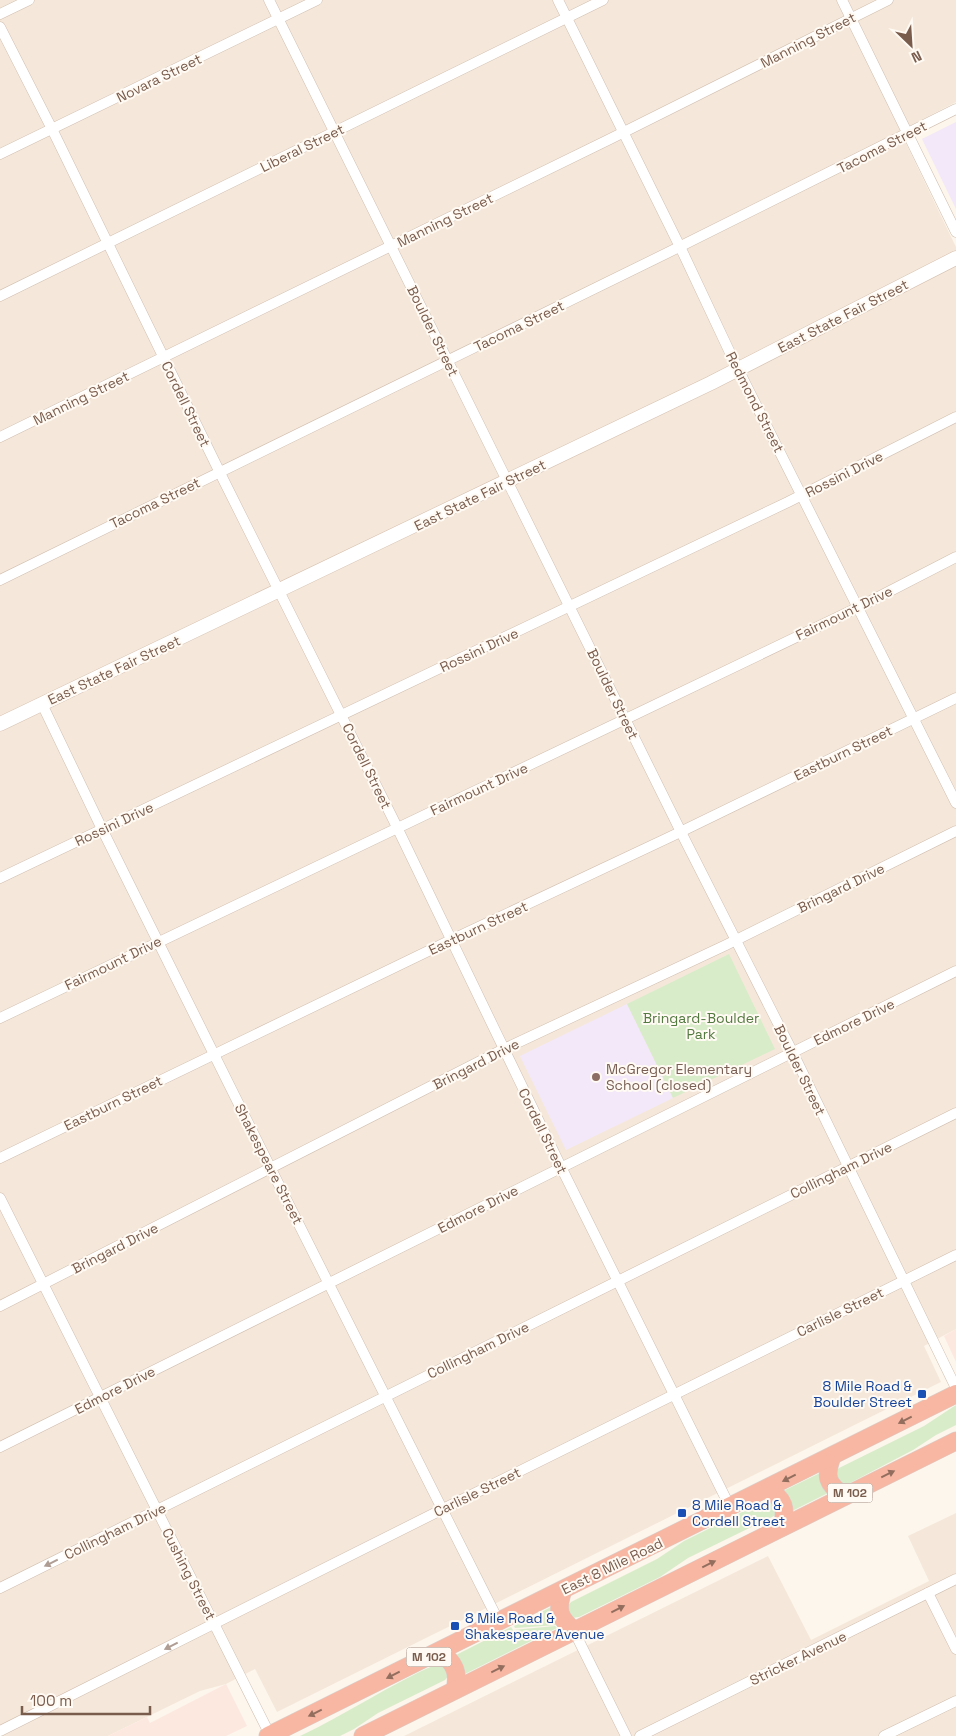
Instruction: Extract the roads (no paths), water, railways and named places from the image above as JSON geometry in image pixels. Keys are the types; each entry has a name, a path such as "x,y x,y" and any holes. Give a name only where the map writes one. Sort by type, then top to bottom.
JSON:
{"highway":[{"name":"East 8 Mile Road","path":"269,1735 956,1394"},
{"name":"M 102","path":"363,1736 956,1441"},
{"path":"832,1456 828,1473 829,1482 845,1496"},
{"path":"768,1488 783,1503 784,1518 782,1527"},
{"path":"563,1590 559,1610 564,1621 574,1631"},
{"path":"439,1652 450,1659 455,1667 457,1677 454,1690"}],"street":[{"path":"0,14 29,0"},
{"name":"Boulder Street","path":"269,0 735,941 793,1053 956,1388"},
{"name":"Novara Street","path":"0,154 317,0"},
{"name":"Redmond Street","path":"558,0 738,368 956,803"},
{"name":"Liberal Street","path":"0,296 603,0"},
{"path":"842,0 956,232"},
{"name":"Manning Street","path":"0,437 164,358 888,0"},
{"name":"Cordell Street","path":"0,27 397,828 561,1167 730,1507"},
{"name":"Tacoma Street","path":"0,580 680,247 956,109"},
{"name":"East State Fair Street","path":"0,724 508,482 711,383 956,258"},
{"name":"Rossini Drive","path":"0,878 570,607 802,495 956,417"},
{"name":"Fairmount Drive","path":"0,1018 859,607 956,557"},
{"name":"Eastburn Street","path":"0,1158 451,940 681,832 956,698"},
{"name":"Shakespeare Street","path":"42,704 271,1169 499,1622"},
{"name":"Bringard Drive","path":"0,1306 504,1050 735,941 956,831"},
{"name":"Edmore Drive","path":"0,1447 956,971"},
{"name":"Collingham Drive","path":"0,1588 385,1395 956,1113"},
{"name":"Cushing Street","path":"0,1198 269,1735"},
{"name":"Carlisle Street","path":"0,1731 956,1255"},
{"name":"Stricker Avenue","path":"640,1736 956,1579"},
{"path":"928,1593 956,1649"},
{"path":"574,1631 626,1736"},
{"path":"884,1736 956,1700"}],"place":[{"name":"McGregor Elementary School (closed)","path":"596,1077"},
{"name":"8 Mile Road & Boulder Street","path":"922,1394"},
{"name":"8 Mile Road & Cordell Street","path":"682,1513"},
{"name":"8 Mile Road & Shakespeare Avenue","path":"455,1626"}],"park label":[{"name":"Bringard-Boulder Park","path":"701,1026"}]}
